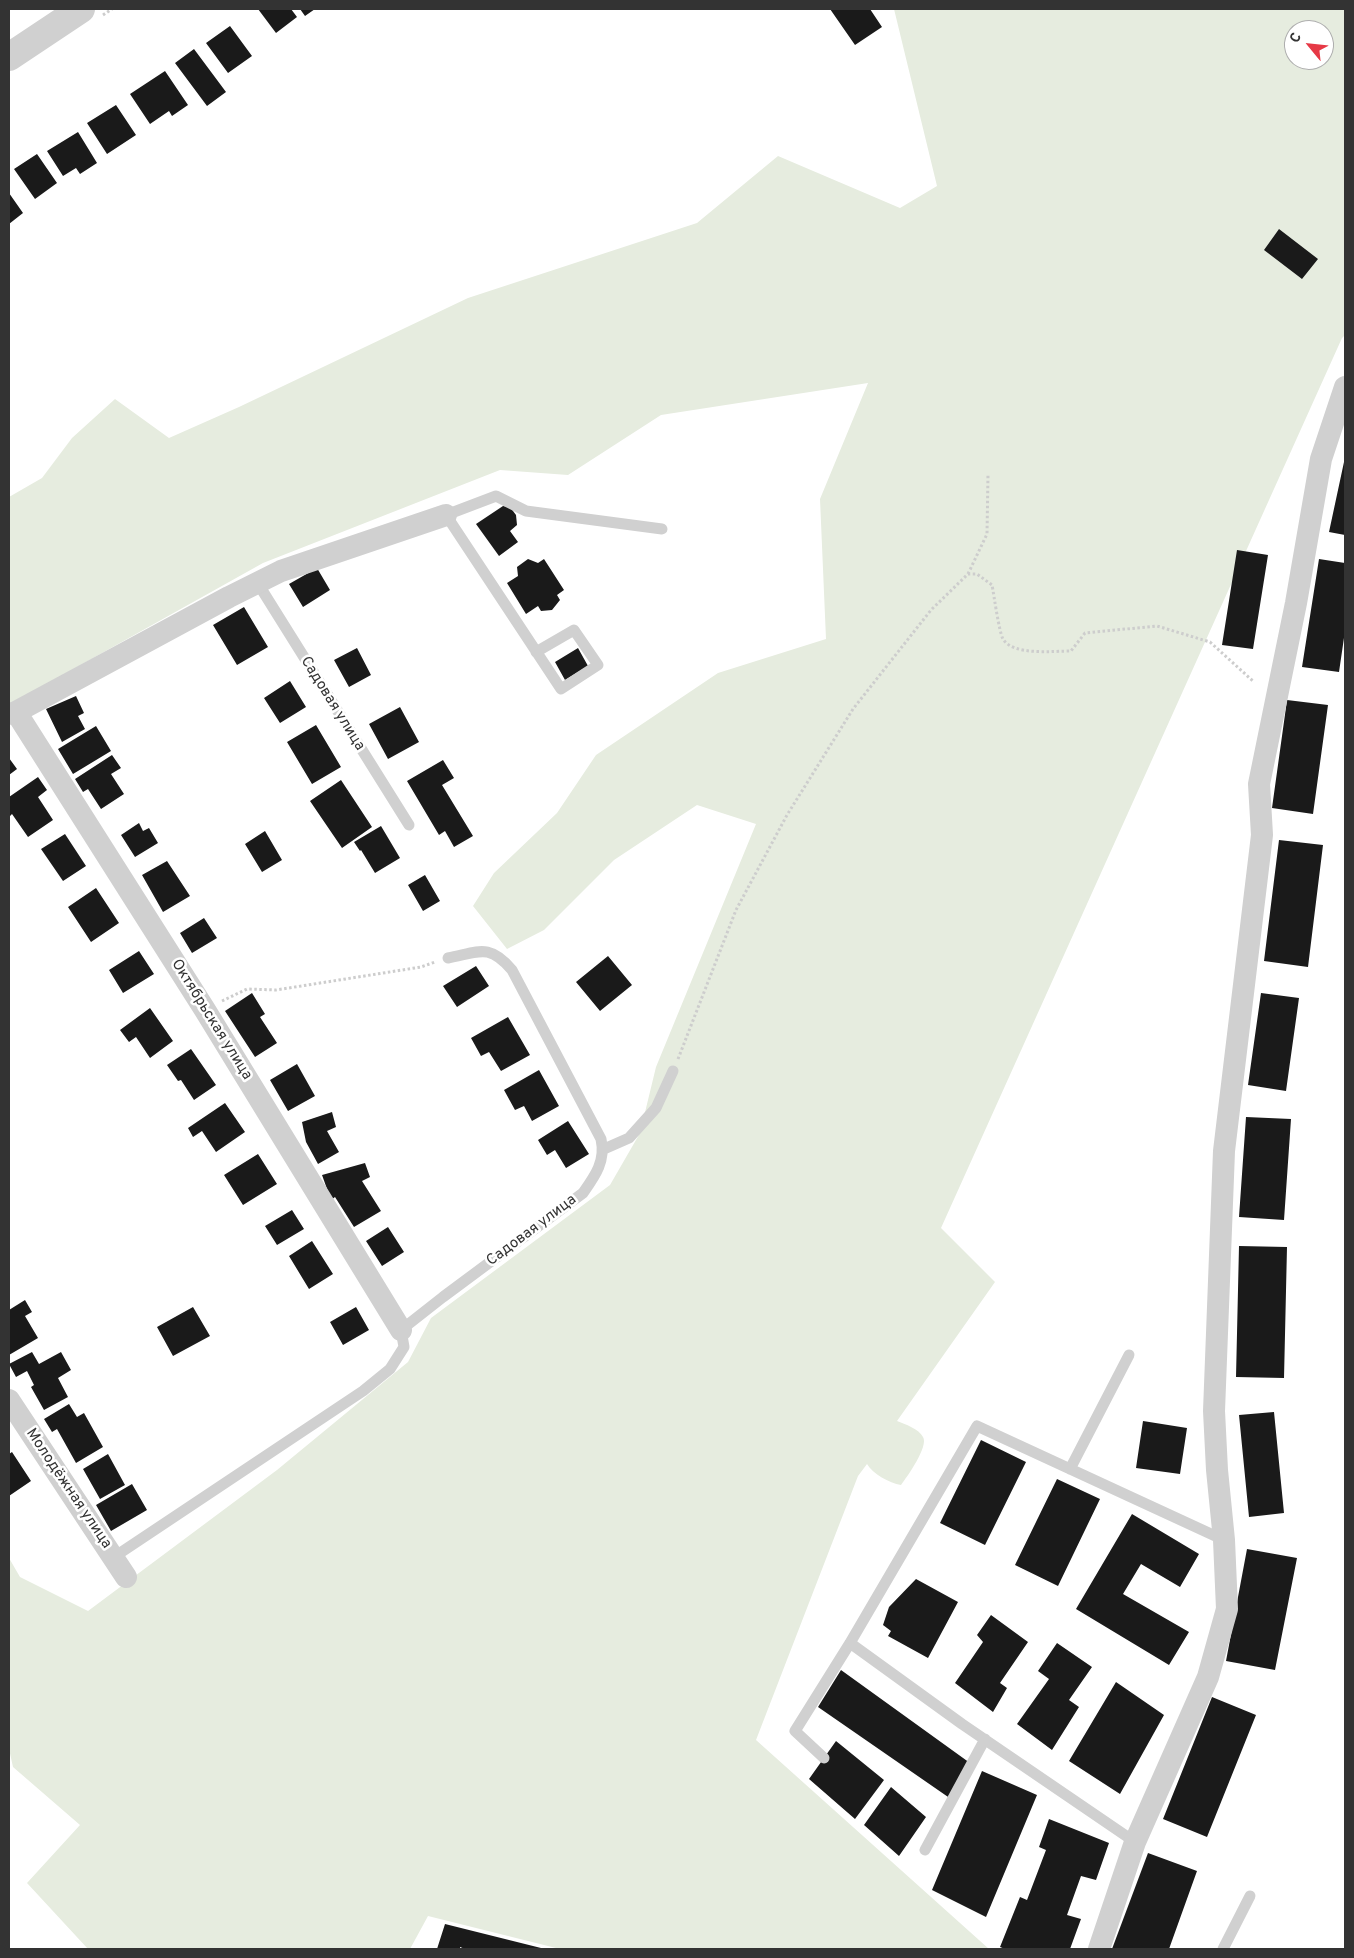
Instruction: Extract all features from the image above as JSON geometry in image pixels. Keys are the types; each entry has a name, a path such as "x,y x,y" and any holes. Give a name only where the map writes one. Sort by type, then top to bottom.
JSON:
{"street":[{"path":"9,57 81,9"},
{"path":"1099,1949 1135,1842 1208,1677 1227,1609 1224,1540 1217,1470 1214,1411 1224,1151 1262,834 1259,784 1296,603 1321,459 1345,387"},
{"path":"12,713 256,582 281,571 446,514"},
{"name":"Октябрьская улица","path":"12,713 205,1010 401,1330"},
{"name":"Молодёжная улица","path":"9,1400 126,1577"}],"lane":[{"path":"536,652 574,630 598,665 560,689 446,514 496,496 526,511 662,529"},
{"name":"Садовая улица","path":"256,582 408,825"},
{"path":"448,958 487,951 501,957 512,970 602,1139 604,1149 629,1138 656,1108 673,1071"},
{"name":"Садовая улица","path":"401,1330 583,1193 598,1172 604,1149"},
{"path":"114,1557 364,1391 390,1369 404,1347 401,1330"},
{"path":"1070,1469 1129,1355"},
{"path":"824,1758 795,1732 850,1643 976,1426 1224,1540"},
{"path":"850,1643 985,1740 1135,1842"},
{"path":"925,1850 985,1740"},
{"path":"1223,1949 1250,1896"}],"path":[{"path":"673,1071 736,910 787,815 853,709 932,610 968,574 986,534 988,475"},
{"path":"968,574 977,574 992,584 1003,639 1012,646 1032,652 1071,651 1085,632 1156,626 1210,642 1254,682"},
{"path":"205,1010 247,989 276,990 421,967 448,958"}],"shaded area":[{"path":"894,9 1345,9 1345,335 941,1228 995,1282 897,1421 912,1427 923,1437 924,1441 920,1454 904,1481 901,1485 887,1480 877,1475 867,1464 858,1476 756,1740 989,1949 560,1949 428,1916 410,1949 88,1949 27,1883 80,1825 13,1767 9,1749 9,1558 20,1577 88,1611 277,1470 408,1362 431,1318 610,1185 640,1133 656,1067 756,824 697,805 614,860 544,930 507,949 473,906 494,873 557,813 596,755 718,673 826,639 820,499 868,383 661,415 568,475 500,470 263,563 9,705 9,497 42,478 72,438 115,399 169,438 239,407 468,298 697,223 778,156 900,208 937,186"}],"building":[{"path":"258,9 291,9 297,17 276,33"},
{"path":"300,9 315,9 305,16"},
{"path":"830,9 870,9 882,27 855,45"},
{"path":"230,26 252,56 228,73 206,43"},
{"path":"194,49 226,92 207,106 175,63"},
{"path":"165,71 188,105 172,116 169,111 150,124 130,94"},
{"path":"116,105 136,135 107,154 87,123"},
{"path":"78,132 97,163 80,174 76,168 63,176 47,151"},
{"path":"37,154 57,183 35,199 14,169"},
{"path":"9,193 23,213 9,224"},
{"path":"1279,229 1318,259 1302,279 1264,250"},
{"path":"1345,462 1345,535 1329,532"},
{"path":"503,506 510,507 516,515 517,525 510,531 518,542 499,556 476,524"},
{"path":"1237,550 1268,555 1253,649 1222,645"},
{"path":"528,559 538,563 544,559 564,590 557,595 560,600 552,610 541,611 538,606 526,614 507,583 518,576 517,567"},
{"path":"1319,559 1345,563 1345,631 1339,672 1302,667"},
{"path":"317,568 330,590 303,607 289,584"},
{"path":"244,607 268,647 237,665 213,625"},
{"path":"357,648 371,675 349,687 334,660"},
{"path":"578,648 588,666 565,680 555,662"},
{"path":"290,681 306,707 280,723 264,698"},
{"path":"76,696 84,713 78,716 85,729 62,742 46,709"},
{"path":"1287,700 1328,705 1313,814 1272,808"},
{"path":"400,707 419,742 388,759 369,724"},
{"path":"316,725 341,767 312,784 287,742"},
{"path":"96,726 111,751 73,774 58,749"},
{"path":"112,755 121,768 111,774 124,794 101,809 88,789 83,792 75,779"},
{"path":"9,758 17,769 9,775"},
{"path":"443,760 454,778 442,785 473,836 454,847 445,831 439,835 407,781"},
{"path":"38,777 47,790 38,797 53,820 28,837 12,814 9,817 9,797"},
{"path":"341,780 372,827 342,848 310,801"},
{"path":"139,823 143,831 149,828 158,843 135,857 121,835"},
{"path":"381,826 400,858 375,873 354,842"},
{"path":"265,831 282,860 262,872 245,844"},
{"path":"65,834 86,866 63,881 41,849"},
{"path":"1279,840 1323,845 1308,967 1264,961"},
{"path":"167,861 190,896 163,912 142,875"},
{"path":"425,875 440,901 423,911 408,885"},
{"path":"96,888 119,923 91,942 68,907"},
{"path":"204,918 217,938 192,953 180,933"},
{"path":"139,951 154,974 123,993 109,970"},
{"path":"608,956 632,985 600,1011 576,982"},
{"path":"476,966 489,986 457,1007 443,986"},
{"path":"252,993 265,1014 260,1017 277,1043 255,1057 225,1011"},
{"path":"1261,993 1299,998 1286,1091 1248,1085"},
{"path":"150,1008 173,1041 150,1058 136,1037 129,1042 120,1030"},
{"path":"508,1017 530,1055 501,1071 489,1052 481,1056 471,1038"},
{"path":"191,1049 216,1085 194,1100 181,1080 178,1081 167,1065"},
{"path":"297,1064 315,1096 288,1111 270,1080"},
{"path":"539,1070 559,1106 532,1121 524,1106 515,1110 504,1090"},
{"path":"225,1103 245,1132 216,1152 202,1131 193,1137 188,1128"},
{"path":"332,1112 336,1127 327,1131 339,1152 318,1164 306,1142 302,1122"},
{"path":"1246,1117 1291,1119 1284,1220 1239,1217"},
{"path":"568,1121 589,1154 566,1168 555,1150 547,1155 538,1140"},
{"path":"258,1154 277,1184 243,1205 224,1175"},
{"path":"365,1163 370,1177 362,1181 381,1211 354,1227 335,1197 331,1200 322,1175"},
{"path":"292,1210 304,1229 277,1245 265,1226"},
{"path":"388,1227 404,1252 382,1266 366,1241"},
{"path":"312,1241 333,1274 309,1289 289,1256"},
{"path":"1239,1246 1287,1247 1284,1378 1236,1377"},
{"path":"25,1300 32,1312 25,1316 38,1338 9,1355 9,1310"},
{"path":"193,1307 210,1336 173,1356 157,1327"},
{"path":"356,1307 369,1330 343,1345 330,1322"},
{"path":"32,1352 39,1364 61,1352 71,1370 58,1378 68,1397 44,1410 31,1387 34,1385 27,1371 16,1377 9,1364"},
{"path":"69,1404 77,1417 84,1413 103,1447 76,1463 57,1429 52,1432 44,1419"},
{"path":"1274,1412 1284,1513 1249,1517 1239,1415"},
{"path":"1143,1421 1187,1428 1180,1474 1136,1468"},
{"path":"981,1440 1026,1462 985,1545 940,1523"},
{"path":"12,1452 31,1481 9,1496 9,1454"},
{"path":"108,1454 125,1485 100,1499 83,1469"},
{"path":"1057,1479 1100,1499 1058,1586 1015,1565"},
{"path":"132,1484 147,1510 111,1531 96,1505"},
{"path":"1132,1514 1199,1554 1180,1587 1141,1564 1123,1594 1189,1632 1169,1665 1076,1609"},
{"path":"1247,1549 1297,1558 1275,1670 1226,1661"},
{"path":"916,1579 958,1602 928,1658 888,1636 891,1631 883,1625 889,1607"},
{"path":"991,1615 1028,1642 1000,1683 1007,1688 993,1712 955,1683 983,1642 977,1635"},
{"path":"1057,1643 1092,1667 1069,1700 1079,1707 1052,1750 1017,1724 1049,1679 1038,1671"},
{"path":"841,1670 970,1763 951,1799 818,1707"},
{"path":"1116,1682 1164,1715 1120,1794 1069,1761"},
{"path":"1212,1697 1256,1715 1207,1837 1163,1819"},
{"path":"836,1741 884,1780 855,1819 809,1779"},
{"path":"982,1771 1037,1795 986,1917 932,1890"},
{"path":"891,1787 926,1817 899,1856 864,1825"},
{"path":"1049,1819 1109,1843 1096,1880 1081,1876 1067,1915 1081,1919 1070,1949 1005,1949 1000,1947 1020,1897 1027,1900 1046,1850 1039,1847"},
{"path":"1148,1853 1197,1871 1169,1949 1112,1949"},
{"path":"445,1924 545,1949 465,1949 460,1947 460,1949 437,1949"}]}
